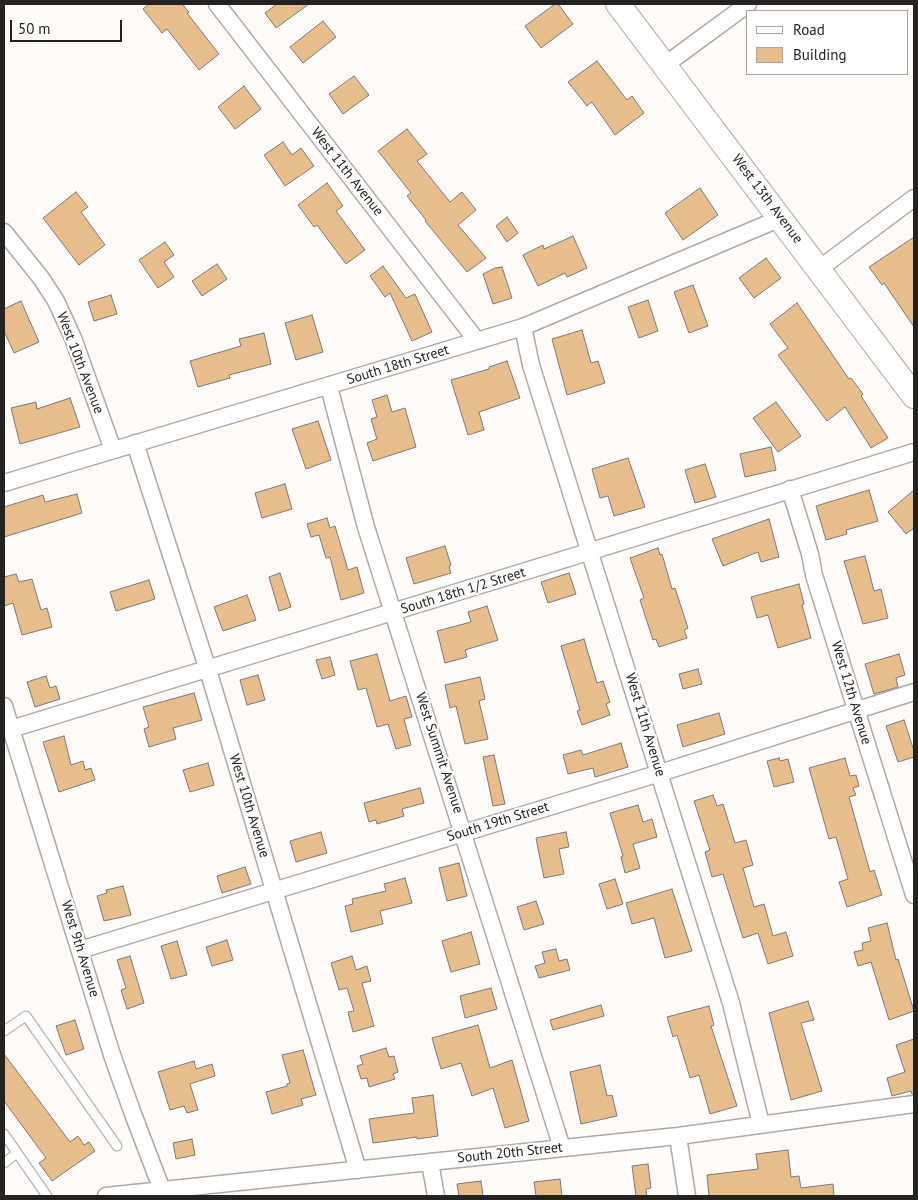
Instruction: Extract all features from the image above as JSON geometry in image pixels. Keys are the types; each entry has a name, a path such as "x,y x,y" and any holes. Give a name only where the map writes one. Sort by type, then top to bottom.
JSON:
{"street":[{"name":"West 11th Avenue","path":"217,4 476,341"},
{"name":"West 13th Avenue","path":"618,4 914,396"},
{"path":"665,66 748,4"},
{"path":"819,269 914,198"},
{"name":"South 18th Street","path":"4,483 523,327 781,218"},
{"name":"West 10th Avenue","path":"4,232 56,300 73,338 113,450"},
{"name":"West 11th Avenue","path":"523,327 531,365 731,1003 762,1124"},
{"name":"West Summit Avenue","path":"328,386 366,527 562,1148"},
{"name":"West 10th Avenue","path":"135,443 208,670 358,1170"},
{"name":"South 18th 1/2 Street","path":"10,729 208,670 914,452"},
{"name":"West 12th Avenue","path":"790,489 810,554 814,575 914,895"},
{"name":"South 19th Street","path":"80,950 464,833 914,692"},
{"name":"West 9th Avenue","path":"4,706 132,1114 162,1190"},
{"name":"South 20th Street","path":"106,1196 678,1136 914,1104"},
{"path":"678,1136 687,1196"},
{"path":"430,1162 436,1196"}],"lane":[{"path":"4,1031 26,1016 117,1146"},
{"path":"4,1134 47,1196"},
{"path":"4,1163 17,1153"}],"building":[{"path":"149,4 182,4 219,54 199,70 167,29 162,33 143,9"},
{"path":"277,4 309,4 276,28 265,13"},
{"path":"555,4 558,4 573,24 541,48 525,26"},
{"path":"323,21 336,37 303,63 290,47"},
{"path":"597,61 627,100 632,96 644,113 615,135 592,102 587,106 568,82"},
{"path":"354,76 369,95 343,114 329,94"},
{"path":"244,86 261,109 235,129 218,107"},
{"path":"407,129 427,154 417,161 450,202 462,192 476,210 458,225 486,258 467,272 425,221 407,196 411,193 378,151"},
{"path":"283,142 292,155 301,148 314,166 285,186 264,155"},
{"path":"327,183 343,206 336,211 365,250 346,264 317,225 314,227 298,205"},
{"path":"700,188 718,215 683,240 665,213"},
{"path":"76,192 88,207 81,212 105,245 79,265 43,218"},
{"path":"507,217 518,233 507,242 496,226"},
{"path":"573,236 587,268 567,277 565,273 538,286 523,255 543,245 544,249"},
{"path":"914,237 914,327 884,283 882,285 869,267"},
{"path":"165,242 174,255 164,262 174,277 158,288 139,260"},
{"path":"766,258 781,278 754,298 739,278"},
{"path":"217,264 227,279 202,296 192,281"},
{"path":"383,266 406,298 415,294 432,332 412,341 390,293 385,297 370,276"},
{"path":"502,267 512,298 493,304 483,274"},
{"path":"693,285 708,326 689,333 674,292"},
{"path":"111,295 117,314 94,321 88,302"},
{"path":"648,300 658,331 639,338 628,307"},
{"path":"21,301 39,342 14,353 4,331 4,309"},
{"path":"797,303 849,379 851,378 863,394 861,396 888,438 871,448 845,407 827,421 778,355 788,348 770,324"},
{"path":"312,315 323,352 296,360 285,323"},
{"path":"582,330 591,363 598,361 605,383 567,395 552,339"},
{"path":"264,333 271,364 229,375 230,378 198,387 190,361 241,346 239,339"},
{"path":"507,361 520,398 479,412 484,430 468,435 451,380 489,369 489,367"},
{"path":"387,395 392,412 405,408 416,447 373,461 367,443 377,439 371,419 377,417 372,400"},
{"path":"70,398 80,427 20,444 11,408 36,402 37,409"},
{"path":"776,402 801,436 778,452 753,418"},
{"path":"318,421 331,460 306,469 292,429"},
{"path":"771,447 776,470 745,477 740,454"},
{"path":"628,458 645,507 614,516 608,496 600,498 592,469"},
{"path":"705,464 716,497 695,503 685,470"},
{"path":"285,484 292,509 262,518 255,493"},
{"path":"869,490 878,521 846,530 847,534 826,540 816,506"},
{"path":"914,490 914,528 906,534 888,512"},
{"path":"77,494 82,513 4,537 4,507 43,495 45,502"},
{"path":"327,518 330,528 335,526 348,570 357,567 364,593 341,600 330,557 326,558 319,535 311,537 307,524"},
{"path":"769,519 779,557 761,562 758,552 723,566 712,539"},
{"path":"445,546 451,565 449,566 451,573 414,584 406,558"},
{"path":"658,548 660,555 662,554 672,589 675,588 688,628 684,630 687,638 659,647 656,639 653,640 640,600 644,598 630,558"},
{"path":"865,556 874,591 881,589 888,618 863,624 844,561"},
{"path":"280,573 291,607 279,611 269,577"},
{"path":"569,573 576,594 548,603 541,582"},
{"path":"16,574 19,582 32,579 41,610 47,608 52,627 22,635 13,603 4,606 4,577"},
{"path":"149,580 155,599 116,611 110,592"},
{"path":"799,584 804,604 802,605 811,638 778,648 768,615 757,618 751,597"},
{"path":"247,595 256,620 223,631 214,607"},
{"path":"487,606 498,640 465,650 467,657 445,663 437,631 471,622 468,612"},
{"path":"584,639 597,683 603,681 610,702 606,704 610,715 582,725 577,711 580,710 561,646"},
{"path":"377,654 390,701 406,696 412,717 404,719 411,745 396,749 388,724 377,727 366,688 358,690 350,661"},
{"path":"899,654 905,675 896,678 898,687 874,694 865,664"},
{"path":"330,657 335,675 322,679 316,660"},
{"path":"698,669 702,684 683,689 679,674"},
{"path":"258,675 265,700 247,705 240,680"},
{"path":"46,676 50,688 56,686 60,699 35,707 27,682"},
{"path":"480,677 485,699 479,701 488,739 465,744 456,706 450,708 445,685"},
{"path":"194,693 202,720 173,728 176,739 149,747 144,729 149,727 143,707"},
{"path":"719,713 725,734 683,747 677,725"},
{"path":"904,720 914,751 914,757 898,762 886,726"},
{"path":"64,736 71,765 83,761 85,770 91,768 95,780 59,792 43,742"},
{"path":"621,743 628,767 595,777 593,768 568,774 563,755 581,750 583,755"},
{"path":"494,755 505,804 493,806 483,757"},
{"path":"779,758 780,761 788,759 794,782 774,787 767,761"},
{"path":"845,758 850,776 856,775 859,786 853,788 856,795 849,797 870,872 874,870 882,895 847,907 839,882 848,879 836,837 829,839 809,768"},
{"path":"208,763 214,785 190,792 183,770"},
{"path":"420,788 424,803 402,809 404,816 377,824 376,820 369,822 364,803"},
{"path":"713,795 717,806 723,804 735,843 746,840 753,865 743,868 754,907 764,904 773,936 786,932 793,956 768,964 758,933 743,938 723,874 712,877 705,852 710,850 694,801"},
{"path":"638,805 643,822 652,819 657,837 633,844 640,868 625,873 621,857 623,856 610,813"},
{"path":"321,832 327,853 296,862 290,841"},
{"path":"566,832 569,847 559,849 564,874 544,878 536,838"},
{"path":"459,863 467,896 447,901 439,868"},
{"path":"245,867 251,884 222,893 217,876"},
{"path":"405,878 412,903 380,911 383,924 351,932 345,906 353,904 352,899 386,891 384,884"},
{"path":"615,879 623,904 607,909 599,884"},
{"path":"123,886 131,915 104,921 97,896 107,893 106,890"},
{"path":"672,889 692,951 665,958 654,918 632,924 626,903"},
{"path":"536,901 544,924 524,930 517,907"},
{"path":"887,923 896,960 898,959 914,1011 889,1020 871,962 858,966 854,952 863,950 862,943 871,941 868,928"},
{"path":"471,932 480,964 451,972 442,941"},
{"path":"227,940 233,960 212,966 206,947"},
{"path":"177,941 187,975 171,979 161,946"},
{"path":"556,949 559,961 567,959 570,970 539,978 535,966 545,963 542,952"},
{"path":"130,956 144,1003 127,1009 121,990 126,988 117,960"},
{"path":"352,956 356,970 367,966 371,981 362,983 374,1026 353,1032 348,1012 354,1011 347,988 339,990 331,963"},
{"path":"491,988 497,1009 465,1018 460,996"},
{"path":"808,1001 814,1020 801,1023 822,1091 791,1100 769,1013"},
{"path":"601,1005 604,1016 553,1030 550,1020"},
{"path":"709,1006 714,1025 711,1026 737,1106 710,1114 699,1075 690,1078 677,1035 673,1037 667,1017"},
{"path":"75,1020 84,1049 66,1055 56,1026"},
{"path":"478,1025 490,1068 512,1060 529,1121 505,1128 493,1088 472,1096 461,1063 441,1069 432,1038"},
{"path":"914,1039 914,1094 911,1091 892,1096 887,1078 905,1072 896,1045"},
{"path":"386,1048 389,1057 394,1056 398,1072 393,1074 395,1079 369,1087 367,1078 361,1079 357,1066 363,1064 360,1056"},
{"path":"303,1050 316,1095 301,1099 303,1105 272,1114 266,1092 287,1086 290,1083 282,1055"},
{"path":"4,1054 70,1142 78,1136 84,1145 89,1142 95,1151 52,1181 39,1163 46,1158 4,1101"},
{"path":"194,1061 196,1069 212,1064 215,1076 190,1084 198,1110 187,1113 184,1106 170,1110 158,1072"},
{"path":"600,1065 607,1096 612,1095 617,1116 581,1124 570,1072"},
{"path":"433,1095 438,1136 373,1143 369,1119 414,1113 412,1098"},
{"path":"192,1139 195,1155 176,1159 173,1143"},
{"path":"788,1150 791,1177 799,1176 801,1188 833,1184 834,1196 709,1196 707,1175 758,1169 756,1154"},
{"path":"648,1164 651,1188 646,1189 647,1196 636,1196 632,1166"},
{"path":"560,1179 562,1196 536,1196 534,1182"},
{"path":"481,1181 483,1196 459,1196 457,1184"}]}
